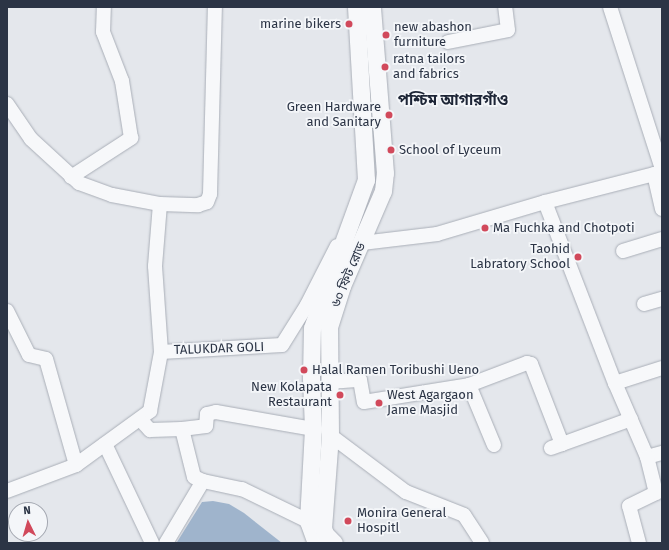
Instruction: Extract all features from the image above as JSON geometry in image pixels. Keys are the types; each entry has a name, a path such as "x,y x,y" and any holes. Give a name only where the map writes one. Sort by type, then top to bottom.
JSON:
{"street":[{"path":"71,177 131,138 122,81 103,32 104,7"},
{"path":"7,104 30,139 71,177 87,188 160,204 198,205 207,202 210,194 214,7"},
{"name":"৬০ ফিট রোড","path":"313,514 330,435 328,382 329,327 354,241 366,180 356,7"},
{"name":"৬০ ফিট রোড","path":"322,540 313,514 313,429 311,378 312,328 318,306 382,191 385,173 372,7"},
{"path":"448,42 508,30 506,7"},
{"path":"610,7 659,172 662,209"},
{"path":"354,241 437,234 544,202 659,172"},
{"path":"544,202 614,383 647,457 656,493 629,506 639,543"},
{"path":"160,204 155,266 161,352"},
{"path":"623,251 662,239"},
{"name":"TALUKDAR GOLI","path":"7,491 76,465 150,412 161,352 282,345 307,305 329,257 336,246 354,241"},
{"path":"644,304 662,300"},
{"path":"7,311 29,355 46,359 76,465"},
{"path":"328,382 360,380 364,402 469,385 527,362 531,364 557,446 631,419"},
{"path":"614,383 662,368"},
{"path":"469,385 494,445"},
{"path":"140,419 150,430 182,429 206,426 207,414 216,412 313,429"},
{"path":"182,429 191,470 194,477 203,481 242,489 313,514"},
{"path":"330,435 406,492 464,515 482,543"},
{"path":"105,444 152,543"},
{"path":"647,457 662,453"},
{"path":"166,543 203,481"}],"water":[{"path":"213,501 229,504 244,513 282,543 177,542 202,502"}],"place":[{"name":"marine bikers","path":"349,24"},
{"name":"new abashon furniture","path":"386,35"},
{"name":"ratna tailors and fabrics","path":"385,67"},
{"name":"Green Hardware and Sanitary","path":"389,115"},
{"name":"School of Lyceum","path":"391,150"},
{"name":"Ma Fuchka and Chotpoti","path":"485,228"},
{"name":"Taohid Labratory School","path":"578,257"},
{"name":"Halal Ramen Toribushi Ueno","path":"304,370"},
{"name":"New Kolapata Restaurant","path":"340,395"},
{"name":"West Agargaon Jame Masjid","path":"379,403"},
{"name":"Monira General Hospitl","path":"348,521"}],"district":[{"name":"পশ্চিম আগারগাঁও","path":"453,101"}]}
